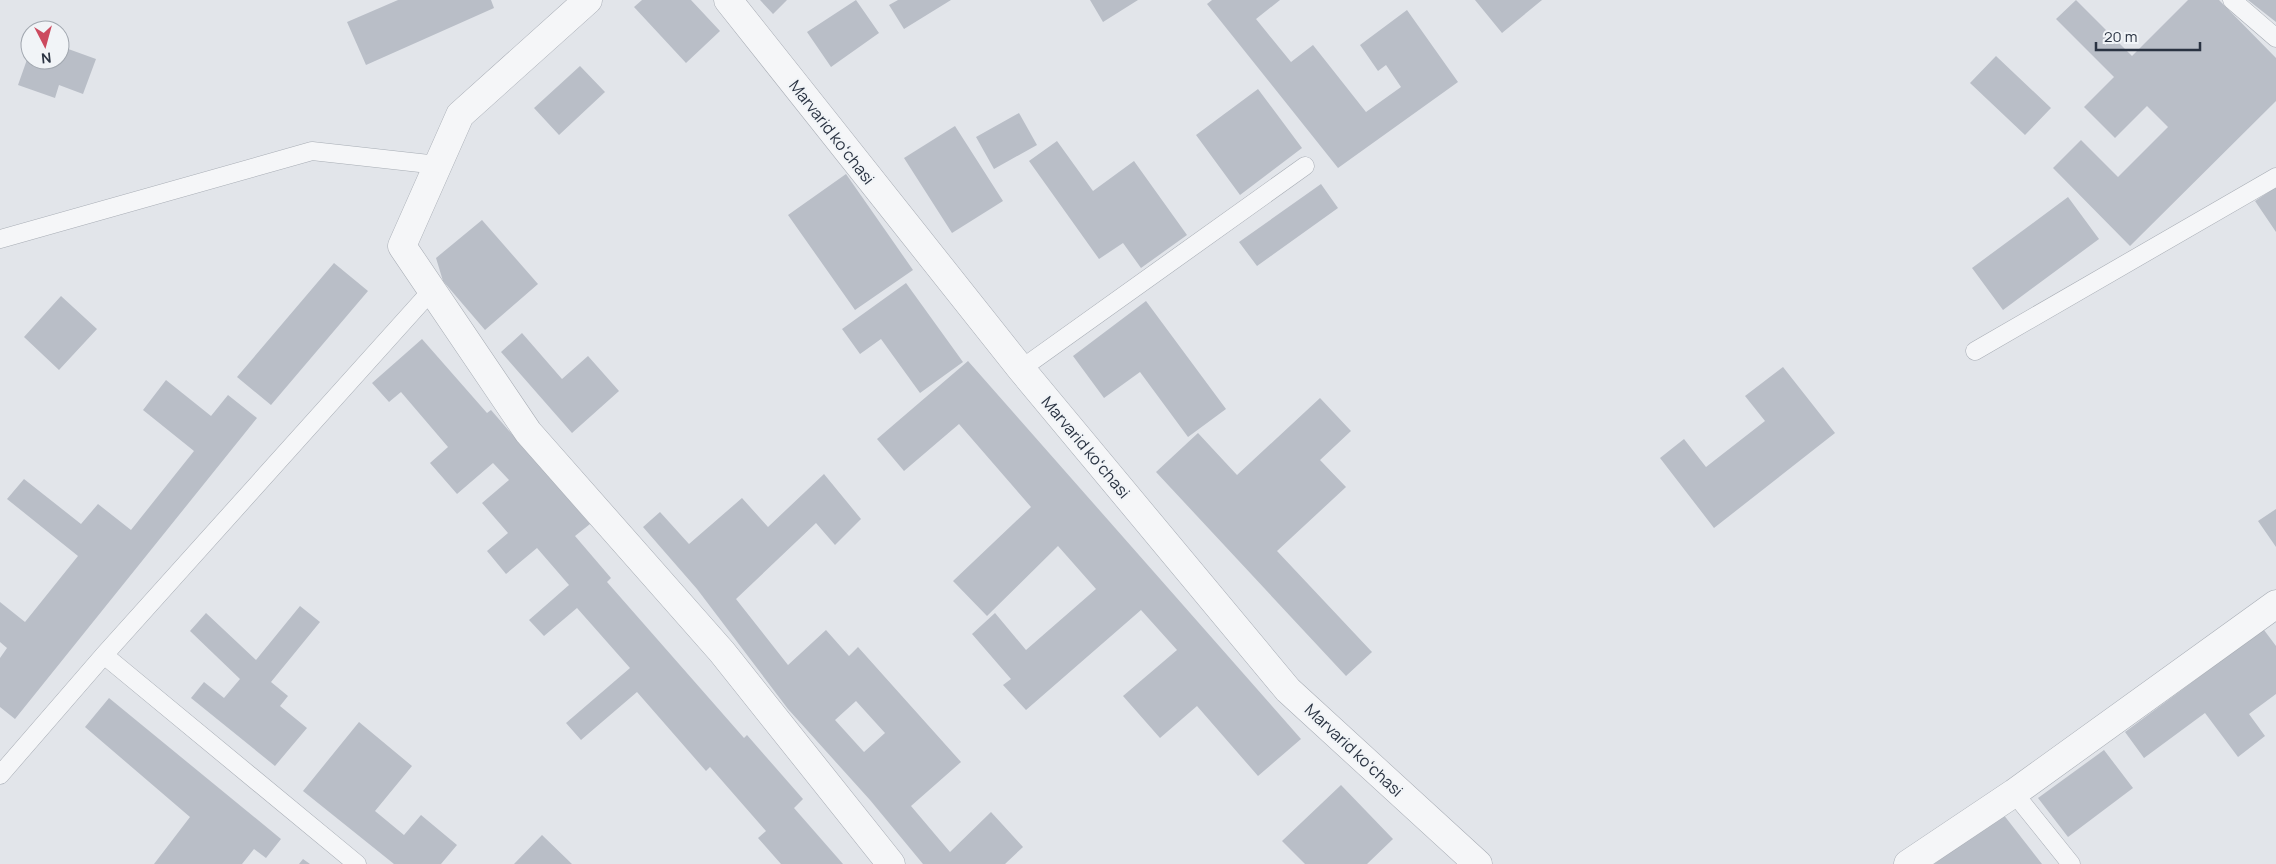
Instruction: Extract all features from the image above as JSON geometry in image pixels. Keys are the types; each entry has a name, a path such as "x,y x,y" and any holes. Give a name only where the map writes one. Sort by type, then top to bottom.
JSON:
{"street":[{"path":"588,0 460,114 402,246 528,432 722,652 891,864"},
{"name":"Marvarid koʻchasi","path":"728,0 1021,369 1288,690 1478,864"},
{"path":"1908,864 2014,793 2276,604"}],"lane":[{"path":"2232,0 2276,38"},
{"path":"0,239 312,151 438,165"},
{"path":"1021,369 1305,166"},
{"path":"1975,352 2276,177"},
{"path":"0,775 104,655 432,290"},
{"path":"104,655 357,864"},
{"path":"2014,793 2071,864"}],"building":[{"path":"398,0 491,0 494,8 366,65 347,22"},
{"path":"642,0 691,0 720,31 686,63 634,7"},
{"path":"760,0 787,0 773,14"},
{"path":"856,0 879,33 831,67 807,32"},
{"path":"898,0 951,0 904,29 889,5"},
{"path":"1090,0 1138,0 1103,22"},
{"path":"1212,0 1280,0 1256,19 1291,62 1313,45 1366,112 1401,87 1386,65 1378,71 1360,45 1407,10 1458,82 1338,168 1207,4"},
{"path":"1475,0 1542,0 1502,33"},
{"path":"2076,0 2132,56 2188,0 2219,0 2276,58 2276,101 2130,246 2053,168 2081,140 2118,177 2168,127 2147,106 2115,138 2084,107 2114,77 2056,19"},
{"path":"2248,0 2276,0 2276,22"},
{"path":"70,50 96,59 83,94 59,85 55,98 18,85 23,70 70,70"},
{"path":"1996,56 2051,108 2025,135 1970,83"},
{"path":"580,66 605,92 559,135 534,108"},
{"path":"1258,89 1302,148 1240,195 1196,135"},
{"path":"1019,113 1037,145 994,169 976,137"},
{"path":"955,126 1003,201 952,233 904,158"},
{"path":"1057,141 1093,191 1134,161 1187,235 1141,268 1123,243 1099,259 1029,161"},
{"path":"846,174 913,270 855,310 788,215"},
{"path":"1321,184 1338,208 1257,266 1239,242"},
{"path":"2276,187 2276,232 2255,201"},
{"path":"2068,197 2099,239 2003,310 1972,268"},
{"path":"482,220 538,284 485,330 443,281 436,258"},
{"path":"334,263 368,291 271,405 237,377"},
{"path":"906,283 963,362 920,393 881,339 860,354 842,329"},
{"path":"61,296 97,329 59,370 24,337"},
{"path":"1146,301 1226,409 1188,437 1140,372 1104,398 1073,356"},
{"path":"522,333 562,379 588,356 619,391 572,433 501,352"},
{"path":"422,339 487,413 491,410 590,524 575,536 611,578 607,582 744,738 747,735 803,799 794,808 843,864 781,864 758,838 766,831 710,767 706,771 637,692 581,740 566,723 630,668 577,608 544,636 529,620 569,585 537,548 506,574 487,551 508,533 482,503 509,480 493,463 457,494 430,463 448,447 401,392 389,402 372,383"},
{"path":"968,361 1301,739 1258,776 1197,706 1160,738 1123,696 1177,650 1141,610 1026,710 1003,685 1011,679 972,634 995,613 1026,650 1096,589 1058,546 987,616 953,581 1031,507 959,424 904,471 877,439"},
{"path":"1783,367 1835,433 1714,528 1660,458 1684,439 1706,467 1765,421 1745,396"},
{"path":"166,380 211,416 228,395 257,418 15,719 0,707 0,658 7,648 0,642 0,602 25,622 78,556 7,499 24,479 81,524 98,504 131,530 194,451 143,410"},
{"path":"1320,398 1351,431 1320,460 1346,487 1277,551 1372,652 1346,676 1156,472 1198,433 1237,475"},
{"path":"824,474 861,519 835,545 816,523 736,599 788,665 826,630 849,656 858,647 961,762 911,806 950,852 991,812 1023,847 1005,864 923,864 870,800 788,709 697,589 643,527 660,512 689,544 742,498 768,527","holes":["856,701 885,733 864,752 835,720"]},
{"path":"2276,509 2276,547 2258,521"},
{"path":"300,606 320,622 271,682 288,696 280,706 307,728 275,766 191,698 204,682 224,698 240,679 190,631 206,613 256,660"},
{"path":"2261,626 2276,646 2276,694 2249,714 2265,736 2238,757 2205,713 2144,758 2125,732 2214,666 2211,663"},
{"path":"109,698 281,839 266,858 254,849 242,864 154,864 190,817 85,727"},
{"path":"359,722 412,766 375,811 404,835 421,815 457,845 441,864 394,864 303,791"},
{"path":"2104,750 2133,788 2068,837 2038,798"},
{"path":"1341,785 1393,839 1367,864 1305,864 1282,841"},
{"path":"2003,814 2042,864 1934,864"},
{"path":"542,835 572,864 514,864"},
{"path":"303,859 310,864 299,864"}]}
